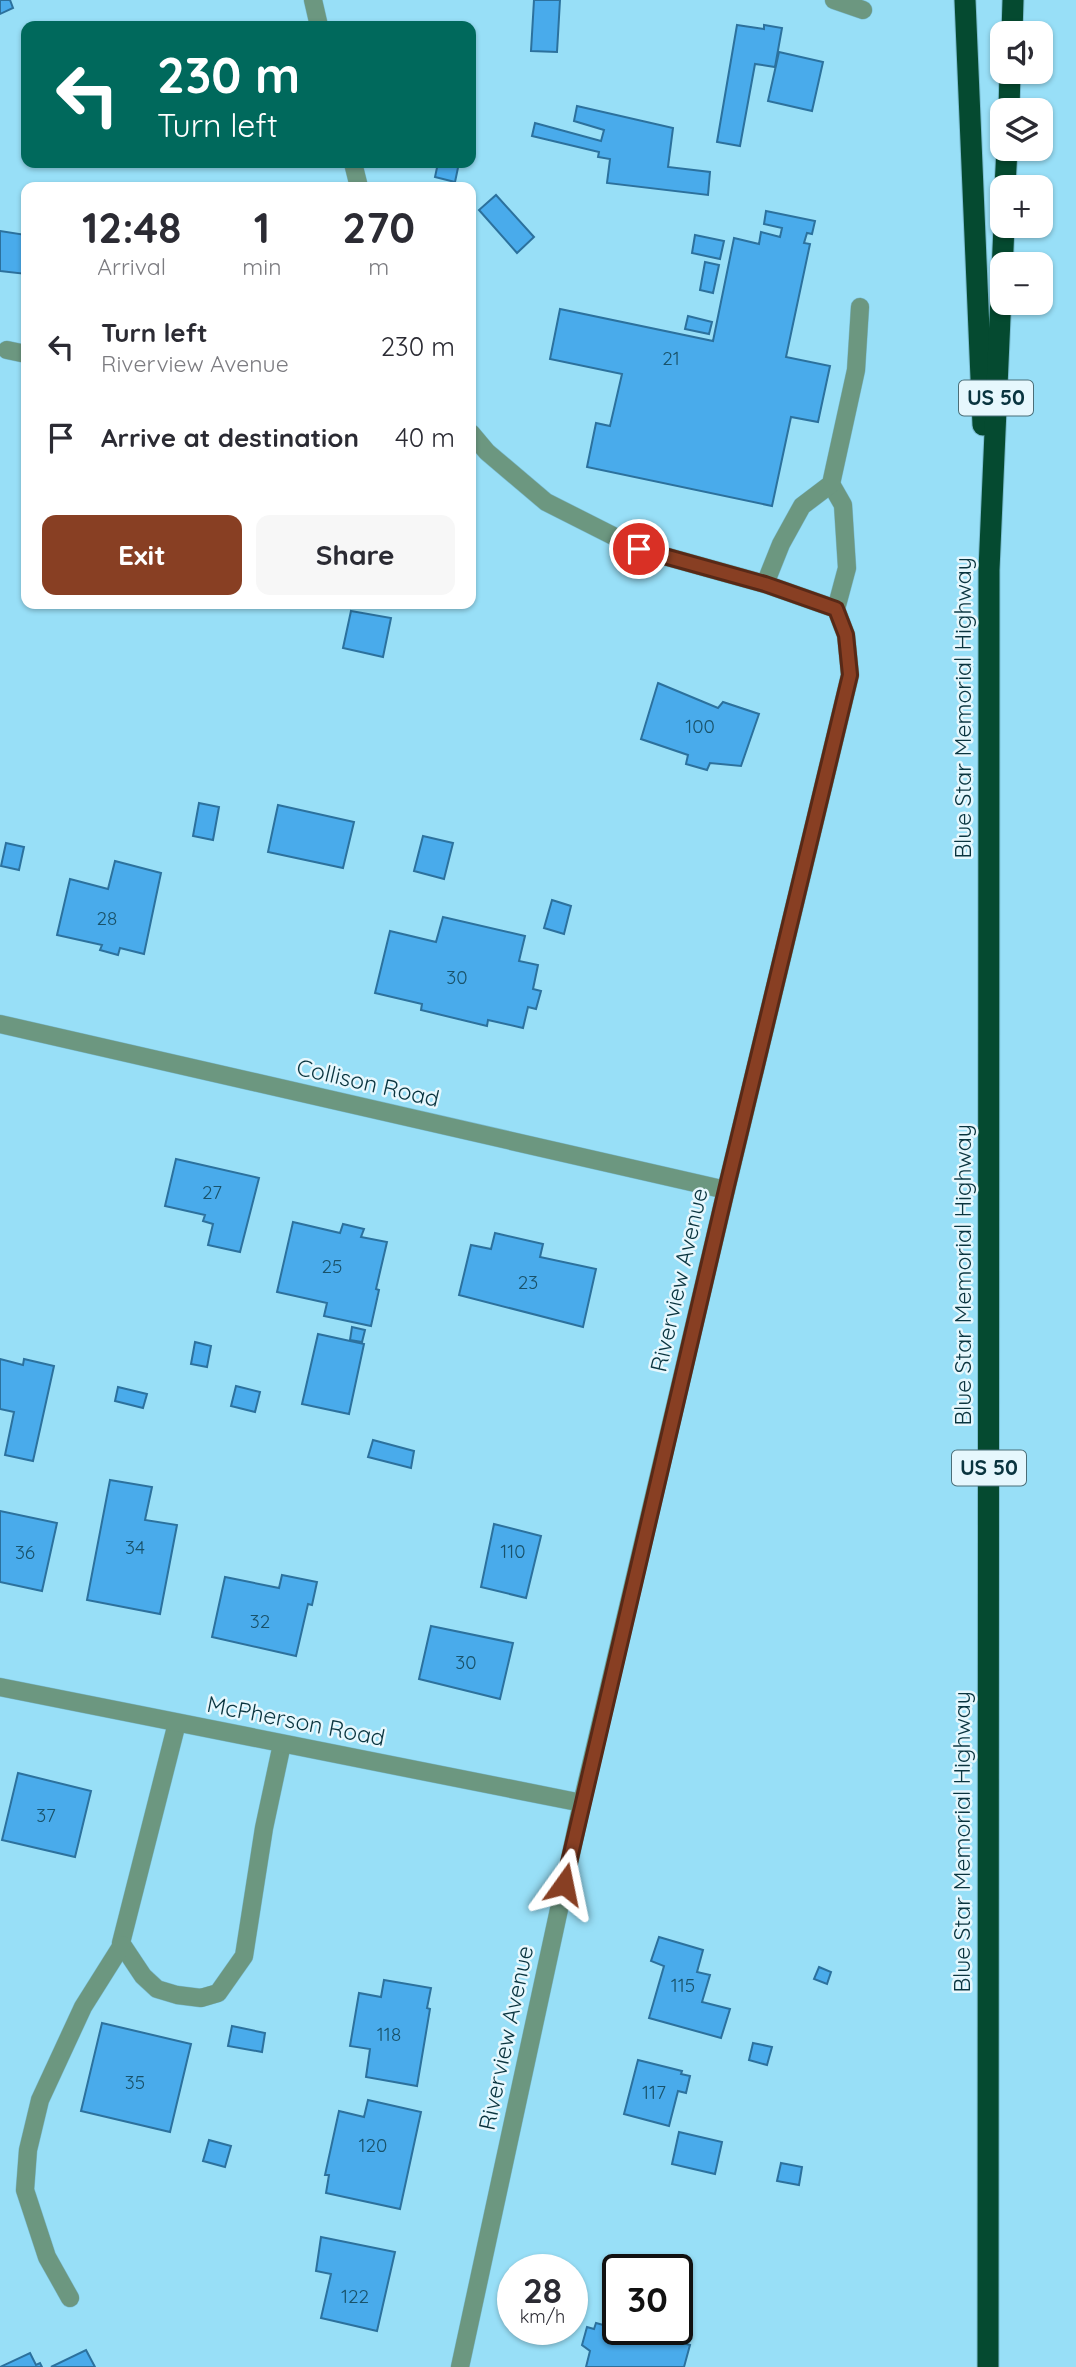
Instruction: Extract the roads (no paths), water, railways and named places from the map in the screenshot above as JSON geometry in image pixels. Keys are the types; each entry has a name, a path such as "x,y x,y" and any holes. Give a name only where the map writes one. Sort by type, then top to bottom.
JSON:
{"highway":[{"path":"965,0 989,570"},
{"path":"1012,21 1013,0"},
{"name":"Blue Star Memorial Highway","path":"988,2367 989,570 1003,238"}],"street":[{"path":"313,0 318,21"},
{"path":"834,0 863,10"},
{"path":"765,584 781,544 802,506 831,484 856,370 860,307"},
{"path":"8,350 21,353"},
{"path":"476,439 487,452 545,502 639,549 765,584 836,609 847,568 844,505 831,484"},
{"name":"Riverview Avenue","path":"460,2367 582,1803 850,675 846,635 836,609"},
{"name":"Collison Road","path":"0,1024 726,1190"},
{"name":"McPherson Road","path":"0,1688 582,1803"},
{"path":"69,2298 47,2257 25,2190 29,2150 45,2088 83,2007 122,1945 177,1723"},
{"path":"122,1945 143,1976 157,1989 201,1998 218,1993 244,1956 264,1828 282,1744"}]}
